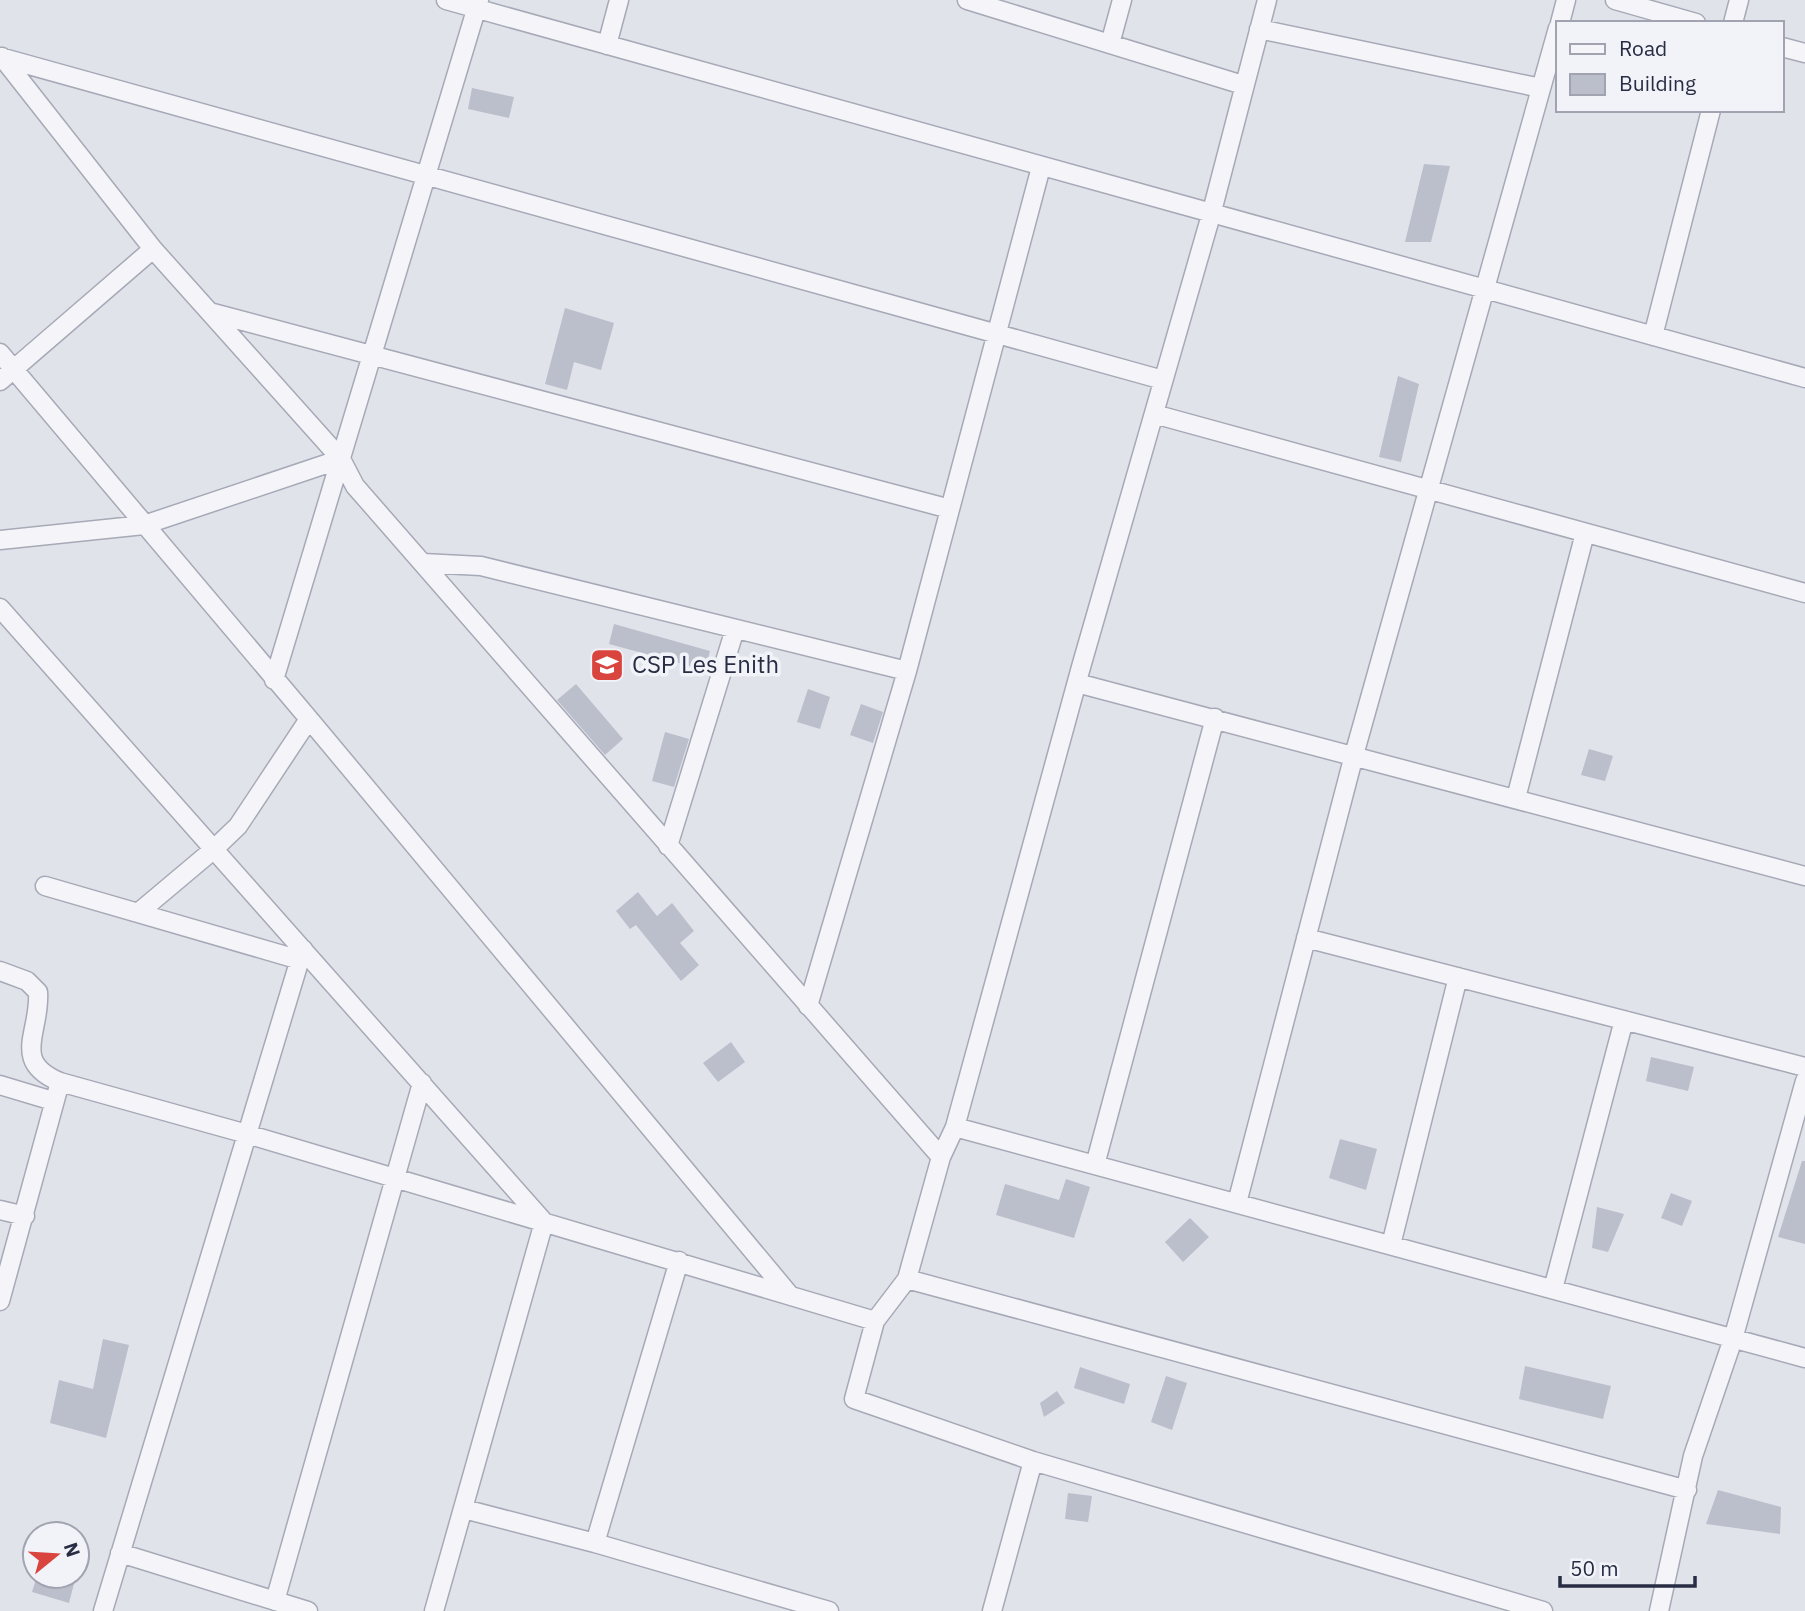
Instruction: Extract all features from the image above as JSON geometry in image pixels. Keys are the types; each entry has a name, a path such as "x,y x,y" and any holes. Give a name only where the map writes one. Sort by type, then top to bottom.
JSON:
{"street":[{"path":"446,0 477,4 607,46 1805,378"},
{"path":"607,46 619,0"},
{"path":"967,0 1000,5 1110,44 1243,85"},
{"path":"1110,44 1122,0"},
{"path":"1267,0 1211,215 1077,683 955,1127 941,1157 907,1279 875,1321 854,1399 1033,1461 1543,1611"},
{"path":"1561,21 1566,0"},
{"path":"1615,0 1689,21"},
{"path":"1734,21 1739,0"},
{"path":"274,680 477,4"},
{"path":"1259,29 1541,88"},
{"path":"1237,1203 1354,755 1556,35"},
{"path":"1784,48 1805,53"},
{"path":"1,57 1163,380"},
{"path":"1,57 153,249 341,458 355,486 941,1157"},
{"path":"1653,336 1710,112"},
{"path":"807,1006 907,671 1041,167"},
{"path":"7,375 153,249"},
{"path":"213,313 950,509"},
{"path":"0,353 7,375 144,525 788,1293"},
{"path":"1154,414 1805,593"},
{"path":"0,540 144,525 341,458"},
{"path":"1516,798 1586,533"},
{"path":"423,563 481,566 907,671"},
{"path":"0,608 302,955 422,1083 544,1222"},
{"path":"668,846 736,629"},
{"path":"1077,683 1805,876"},
{"path":"1095,1165 1214,718"},
{"path":"138,913 238,826 309,719"},
{"path":"45,886 302,955"},
{"path":"1306,938 1805,1067"},
{"path":"103,1611 302,955"},
{"path":"0,971 27,981 38,992 39,1008 31,1040 32,1056 42,1074 60,1082 247,1134 875,1321"},
{"path":"1391,1245 1458,977"},
{"path":"1553,1289 1624,1020"},
{"path":"1659,1611 1693,1456 1733,1339 1805,1081"},
{"path":"0,1301 60,1082"},
{"path":"275,1601 422,1083"},
{"path":"0,1085 53,1101"},
{"path":"955,1127 1805,1358"},
{"path":"0,1210 25,1216"},
{"path":"434,1611 544,1222"},
{"path":"595,1543 679,1261"},
{"path":"907,1279 1687,1490"},
{"path":"992,1611 1033,1461"},
{"path":"464,1509 595,1543 829,1611"},
{"path":"120,1553 308,1611"}],"building":[{"path":"472,88 514,97 509,118 468,109"},
{"path":"1424,164 1450,166 1431,242 1405,242"},
{"path":"565,308 614,323 601,370 574,362 567,390 545,384"},
{"path":"1398,376 1419,384 1401,462 1379,457"},
{"path":"614,624 710,651 705,670 609,644"},
{"path":"576,684 623,739 605,755 557,700"},
{"path":"808,689 830,697 820,729 797,722"},
{"path":"861,704 883,712 873,743 850,735"},
{"path":"665,732 689,739 674,787 652,781"},
{"path":"1589,749 1613,756 1605,781 1581,775"},
{"path":"638,892 657,916 672,903 694,931 680,943 699,965 681,981 636,925 630,929 616,911"},
{"path":"731,1042 745,1062 718,1082 703,1063"},
{"path":"1651,1057 1694,1067 1688,1091 1646,1081"},
{"path":"1340,1139 1377,1149 1366,1190 1329,1178"},
{"path":"1802,1161 1805,1161 1805,1244 1778,1237"},
{"path":"1066,1179 1090,1187 1074,1238 996,1215 1005,1184 1059,1200"},
{"path":"1671,1193 1692,1201 1682,1226 1661,1218"},
{"path":"1597,1207 1624,1214 1608,1252 1592,1248"},
{"path":"1190,1218 1209,1237 1183,1262 1165,1242"},
{"path":"103,1339 129,1345 106,1438 50,1423 59,1380 93,1389"},
{"path":"1525,1366 1611,1386 1603,1419 1519,1399"},
{"path":"1080,1367 1130,1384 1124,1404 1074,1388"},
{"path":"1166,1376 1187,1383 1172,1430 1151,1422"},
{"path":"1057,1391 1065,1403 1044,1417 1040,1403"},
{"path":"1718,1490 1781,1507 1780,1534 1706,1524"},
{"path":"1068,1493 1092,1496 1088,1522 1065,1519"},
{"path":"33,1590 72,1590 69,1603"}],"place":[{"name":"CSP Les Enith","path":"607,665"}]}
